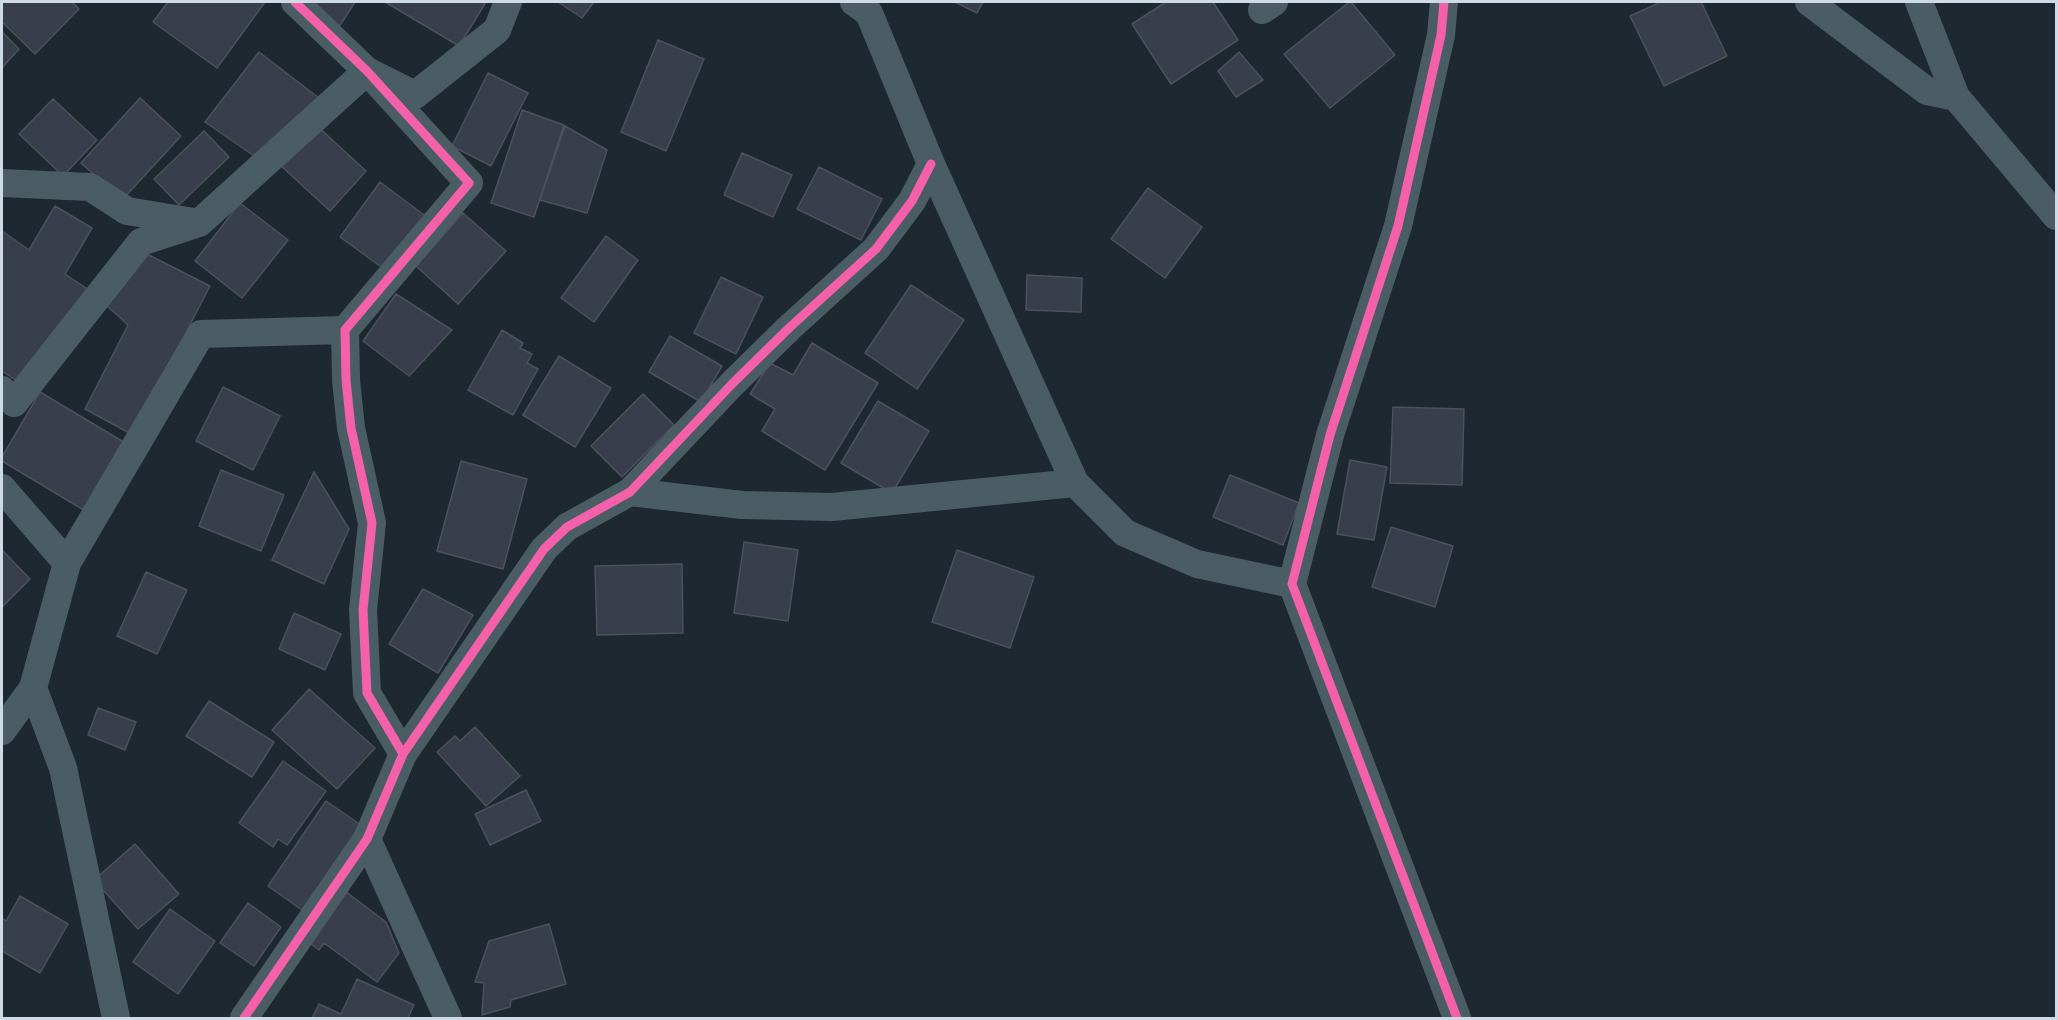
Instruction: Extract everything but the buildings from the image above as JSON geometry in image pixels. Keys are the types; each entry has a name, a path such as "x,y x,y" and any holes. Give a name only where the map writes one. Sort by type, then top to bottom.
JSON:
{"street":[{"path":"295,2 367,71 469,183 345,330 346,380 351,428 372,523 363,610 367,693 403,754"},
{"path":"367,71 415,95 497,30 508,2"},
{"path":"1444,2 1441,35 1398,226 1330,435 1292,584 1457,1018"},
{"path":"1809,2 1927,91 1956,97"},
{"path":"1919,2 1956,97 2056,216"},
{"path":"867,5 931,164 1075,483 1125,533 1197,564 1292,584"},
{"path":"2,390 14,403 141,242 199,223 367,71"},
{"path":"244,1018 367,838 403,754 544,549 567,527 630,492 789,328 876,249 912,201 931,164"},
{"path":"2,183 90,187 126,211 199,223"},
{"path":"2,731 33,688 67,563 201,334 345,330"},
{"path":"630,492 742,505 832,507 1075,483"},
{"path":"2,488 67,563"},
{"path":"33,688 63,768 116,1018"},
{"path":"367,838 448,1018"}],"cycle path":[{"path":"295,2 367,71 469,183 345,330 346,380 351,428 372,523 363,610 367,693 403,754"},
{"path":"1444,2 1441,35 1398,226 1330,435 1292,584 1457,1018"},
{"path":"244,1018 367,839 403,754 544,549 567,527 630,492 732,384 789,328 876,249 912,201 931,164"}]}
